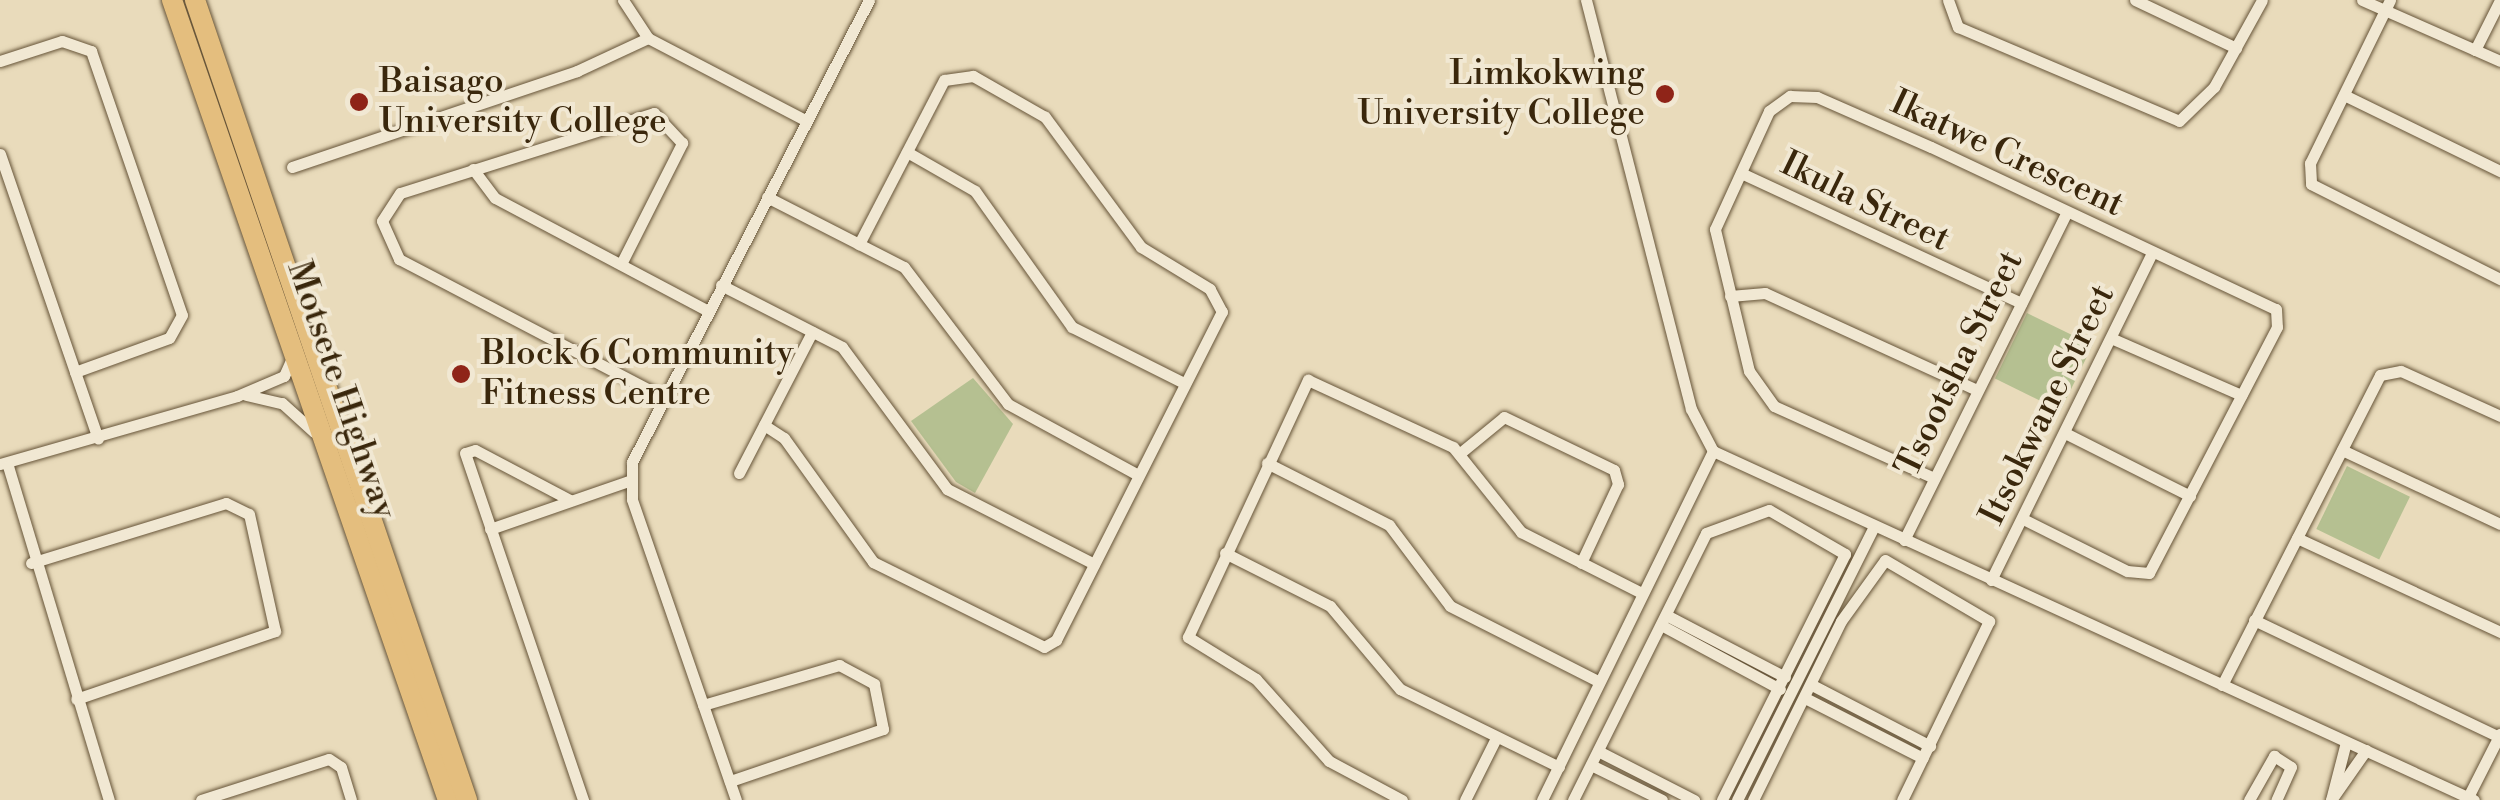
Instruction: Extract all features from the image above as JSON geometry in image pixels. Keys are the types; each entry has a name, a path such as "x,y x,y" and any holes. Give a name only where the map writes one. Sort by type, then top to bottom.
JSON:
{"highway":[{"name":"Motsete Highway","path":"172,0 448,800"},
{"name":"Motsete Highway","path":"195,0 466,800"}],"street":[{"path":"623,0 648,38 807,122"},
{"path":"736,800 629,481 663,397 870,0"},
{"path":"1586,0 1691,409 1713,451 2471,799 2499,736 2254,620"},
{"path":"1948,0 1958,27 2168,120 2196,111 2262,0"},
{"path":"2136,0 2236,48"},
{"path":"2362,0 2388,5 2500,61"},
{"path":"2475,50 2500,0"},
{"path":"2388,5 2310,163 2315,189 2500,279"},
{"path":"292,167 577,71 648,38"},
{"path":"0,61 62,41 91,50 182,315 170,338 75,372"},
{"path":"764,425 784,438 873,562 1026,643 1056,640 1184,383 1220,300 1146,252 1037,109 954,74 906,152 858,244"},
{"name":"Ikatwe Crescent","path":"1934,478 1774,406 1749,370 1714,229 1770,111 1802,94 2276,309 2276,327 2242,395 2190,496 2143,574 2023,519"},
{"path":"2344,95 2500,171"},
{"path":"621,264 682,143 666,118 642,113 391,198 382,221 392,252 663,397"},
{"path":"906,152 976,191 1072,326 1184,383"},
{"path":"0,154 98,440"},
{"path":"472,170 495,198 708,311"},
{"name":"Ikula Street","path":"1741,172 2020,303"},
{"path":"767,197 912,274 1011,407 1138,475"},
{"name":"Tsootsha Street","path":"1904,540 2066,213"},
{"name":"Itsokwane Street","path":"1991,580 2152,253"},
{"path":"721,285 846,351 946,490 1094,564"},
{"path":"1730,296 1765,293 1977,390"},
{"path":"739,473 812,332"},
{"path":"2112,339 2242,395"},
{"path":"109,800 31,564 4,465 237,396 284,376 294,351"},
{"path":"2222,685 2375,382 2393,370 2500,416"},
{"path":"1402,800 1334,766 1260,682 1188,637 1310,378 1459,454 1515,527 1642,593"},
{"path":"237,396 282,403 324,442"},
{"path":"1459,454 1504,417 1614,470 1618,484 1581,563"},
{"path":"2064,433 2190,496"},
{"path":"570,500 468,450 490,529 583,800"},
{"path":"2342,450 2500,524"},
{"path":"1542,800 1713,451"},
{"path":"1267,463 1389,525 1450,606 1598,681"},
{"path":"490,529 629,481"},
{"path":"31,564 226,503 249,514 275,631 76,699"},
{"path":"1573,800 1710,529 1760,510 1844,550 1812,685 1754,800"},
{"path":"1722,800 1754,753 1874,526"},
{"path":"2297,538 2500,632"},
{"path":"1225,553 1330,606 1400,689 1559,767"},
{"path":"1737,800 1782,683 1830,615 1880,560 1986,616 1902,800"},
{"path":"1663,620 1782,683"},
{"path":"703,705 838,665 874,684 883,729 730,781"},
{"path":"1812,685 1927,752"},
{"path":"1805,698 1927,752"},
{"path":"1465,800 1496,738"},
{"path":"2346,742 2330,800 2366,750"},
{"path":"1598,751 1694,800"},
{"path":"1754,753 1772,762"},
{"path":"2249,800 2274,756 2291,767 2276,800"},
{"path":"201,800 329,760 341,767 351,800"},
{"path":"1591,765 1662,800"}],"green space":[{"path":"2027,313 2093,345 2061,411 1995,379"},
{"path":"973,378 1013,424 975,493 956,482 911,421"},
{"path":"2347,466 2410,497 2379,560 2316,529"}],"place":[{"name":"Limkokwing University College","path":"1665,94"},
{"name":"Baisago University College","path":"359,102"},
{"name":"Block 6 Community Fitness Centre","path":"461,374"}]}
